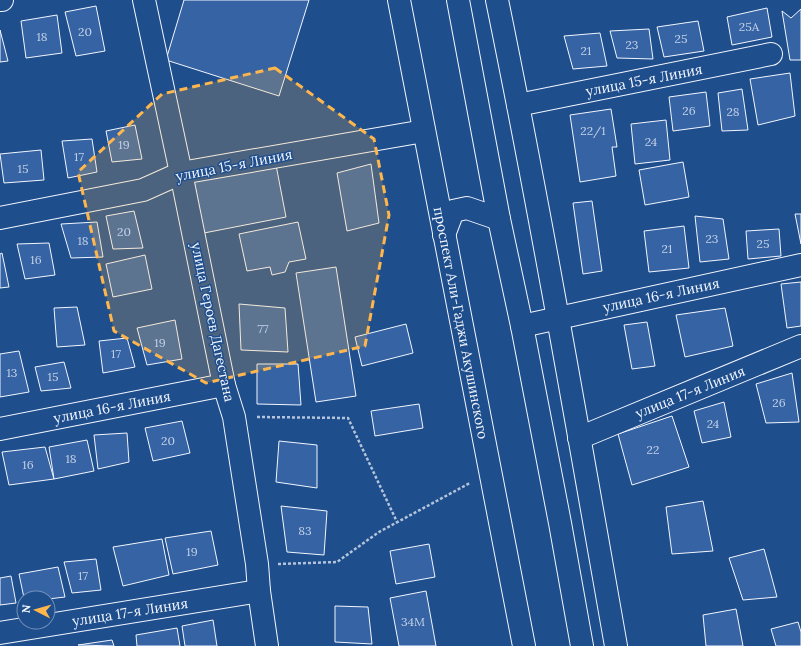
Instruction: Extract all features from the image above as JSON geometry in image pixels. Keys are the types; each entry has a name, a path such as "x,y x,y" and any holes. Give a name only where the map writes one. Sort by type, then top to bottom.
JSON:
{"street":[{"name":"улица Героев Дагестана","path":"144,0 224,384 234,417 258,564 259,591 267,646"},
{"name":"проспект Али-Гаджи Акушинского","path":"399,0 524,646"},
{"path":"458,0 499,218 522,326 560,523 582,646"},
{"path":"497,0 558,318 616,646"},
{"name":"улица 15-я Линия","path":"518,105 771,54"},
{"name":"улица 15-я Линия","path":"0,218 142,190 181,173 424,131"},
{"path":"444,235 453,211 467,208 499,218"},
{"name":"улица 16-я Линия","path":"522,326 801,265"},
{"name":"улица 17-я Линия","path":"579,438 801,346"},
{"name":"улица 16-я Линия","path":"0,429 224,384"},
{"name":"улица 17-я Линия","path":"0,633 259,591"}],"path":[{"path":"234,417 348,418 397,522"},
{"path":"258,564 337,562 379,532 490,472"}],"highlighted area":[{"path":"275,68 374,139 389,215 365,346 206,383 114,331 78,172 162,94"}],"building":[{"path":"184,0 309,0 279,96 166,60"},
{"path":"96,6 105,51 76,56 65,12"},
{"path":"767,8 772,37 732,45 727,17"},
{"path":"801,9 801,60 790,60 782,11 791,18"},
{"path":"57,15 62,53 26,58 21,21"},
{"path":"698,21 704,51 664,57 657,27"},
{"path":"649,29 653,59 617,58 610,31"},
{"path":"0,30 8,61 0,62"},
{"path":"600,33 607,66 573,69 564,36"},
{"path":"790,73 795,116 758,125 750,79"},
{"path":"742,89 748,130 722,131 718,93"},
{"path":"706,92 710,126 673,131 669,97"},
{"path":"611,109 617,147 612,147 616,176 580,182 570,115"},
{"path":"666,120 670,160 635,164 631,124"},
{"path":"135,125 142,159 112,162 106,131"},
{"path":"92,139 97,172 68,178 62,141"},
{"path":"41,150 44,180 4,183 0,154"},
{"path":"683,162 689,197 645,205 639,170"},
{"path":"371,164 379,223 347,231 337,173"},
{"path":"276,165 286,217 204,233 194,181"},
{"path":"592,201 602,271 583,274 573,203"},
{"path":"134,211 143,248 113,249 106,216"},
{"path":"795,214 801,214 801,244"},
{"path":"695,216 723,219 729,259 700,262"},
{"path":"97,222 103,257 71,258 61,224"},
{"path":"298,222 306,259 289,262 285,272 272,275 270,267 247,271 239,234"},
{"path":"684,226 689,268 649,272 644,231"},
{"path":"779,229 781,256 748,259 746,231"},
{"path":"49,243 55,275 25,279 17,244"},
{"path":"2,253 9,287 0,288 0,254"},
{"path":"145,255 152,289 113,297 106,264"},
{"path":"336,267 356,396 316,402 296,273"},
{"path":"801,282 801,326 787,328 781,284"},
{"path":"239,304 285,308 288,352 241,350"},
{"path":"77,307 85,345 57,347 54,308"},
{"path":"725,308 733,346 685,357 676,315"},
{"path":"175,320 182,359 147,365 137,328"},
{"path":"647,322 655,366 632,369 624,325"},
{"path":"406,324 413,353 362,366 355,337"},
{"path":"127,338 135,367 103,373 99,341"},
{"path":"19,351 29,392 0,397 0,354"},
{"path":"64,362 71,388 41,391 35,367"},
{"path":"257,364 298,364 301,405 257,404"},
{"path":"792,373 799,422 766,423 756,384"},
{"path":"724,402 731,437 702,443 694,411"},
{"path":"419,404 423,428 375,436 371,411"},
{"path":"672,416 689,467 632,485 618,434"},
{"path":"182,421 190,453 153,461 145,428"},
{"path":"127,433 129,462 98,469 94,435"},
{"path":"87,440 94,471 54,479 49,447"},
{"path":"279,441 317,445 317,488 276,482"},
{"path":"45,447 54,479 9,485 2,452"},
{"path":"703,501 713,551 672,554 666,507"},
{"path":"281,506 327,511 324,555 287,552"},
{"path":"211,531 218,565 173,574 165,538"},
{"path":"162,539 169,575 123,586 113,547"},
{"path":"429,544 435,577 396,584 390,551"},
{"path":"764,549 777,597 743,600 729,558"},
{"path":"96,559 101,590 72,593 64,562"},
{"path":"58,567 65,597 56,598 56,590 22,590 19,574"},
{"path":"11,576 16,603 0,605 0,578"},
{"path":"426,591 436,646 399,646 390,598"},
{"path":"335,606 368,607 372,644 335,642"},
{"path":"736,609 743,646 706,646 703,615"},
{"path":"213,620 217,646 185,646 182,626"},
{"path":"798,622 801,632 801,646 776,646 771,629"},
{"path":"177,628 180,646 137,646 136,635"},
{"path":"112,640 114,646 78,645"}]}
